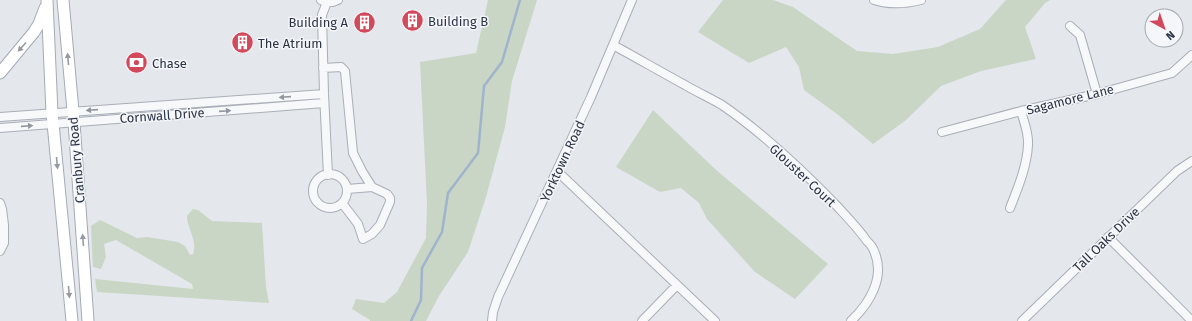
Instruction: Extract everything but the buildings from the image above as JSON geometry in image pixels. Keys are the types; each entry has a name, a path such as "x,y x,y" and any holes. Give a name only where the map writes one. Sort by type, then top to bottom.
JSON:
{"main road":[{"name":"Cranbury Road","path":"63,0 88,321"},
{"name":"Cranbury Road","path":"47,2 53,119 72,321"},
{"path":"0,73 34,32 39,24 47,2"}],"street":[{"path":"328,175 324,103 322,15 324,1 332,2 338,0"},
{"name":"Yorktown Road","path":"492,321 493,312 498,297 591,97 632,0"},
{"path":"874,0 882,3 897,4 921,0"},
{"path":"1070,26 1080,35 1098,94"},
{"name":"Glouster Court","path":"613,45 721,105 792,161 857,227 874,250 877,263 877,276 869,301 851,321"},
{"name":"Sagamore Lane","path":"942,132 1021,111 1098,94 1172,72 1192,55"},
{"path":"323,68 341,67 345,71 353,153 372,187"},
{"name":"Cornwall Drive","path":"0,128 53,119 324,94"},
{"name":"Cornwall Drive","path":"73,117 324,103"},
{"path":"1010,208 1019,183 1028,144 1027,130 1021,111"},
{"name":"Cornwall Drive","path":"0,117 53,119"},
{"name":"Tall Oaks Drive","path":"1022,321 1177,171 1192,160"},
{"path":"557,171 715,321"},
{"path":"328,175 338,176 345,184 347,189 347,194 342,203 332,208 321,206 314,196 313,191 317,180 322,176 328,175"},
{"path":"342,203 358,224 363,238 372,234 380,225 390,202 390,198 387,194 372,187 347,189"},
{"path":"0,203 2,209 4,243 0,251"},
{"path":"1108,237 1192,321"},
{"path":"642,321 677,285"}],"green space":[{"path":"488,0 537,0 512,81 505,127 486,197 468,252 439,296 426,321 370,321 352,309 356,299 384,303 397,292 426,238 427,204 420,62 476,53"},
{"path":"723,0 773,0 793,7 857,51 893,54 938,47 980,29 1006,0 1050,0 1045,3 1025,27 1036,59 981,71 941,86 906,120 873,144 837,114 804,90 799,67 786,47 749,63 698,32"},
{"path":"653,110 715,169 828,264 795,299 755,272 707,219 699,203 681,188 660,192 616,167"},
{"path":"193,209 198,210 212,221 262,223 266,287 269,303 97,292 95,279 193,289 192,284 116,240 104,244 106,257 101,269 93,267 91,226 100,220 137,238 147,237 178,242 185,246 190,255 193,254 194,244 187,221 187,216"}],"waterway":[{"path":"411,321 421,300 422,268 442,232 448,193 478,153 484,86 502,62 520,0"}],"place":[{"name":"Building B","path":"413,21"},
{"name":"Building A","path":"364,22"},
{"name":"The Atrium","path":"243,43"},
{"name":"Chase","path":"137,63"}]}
